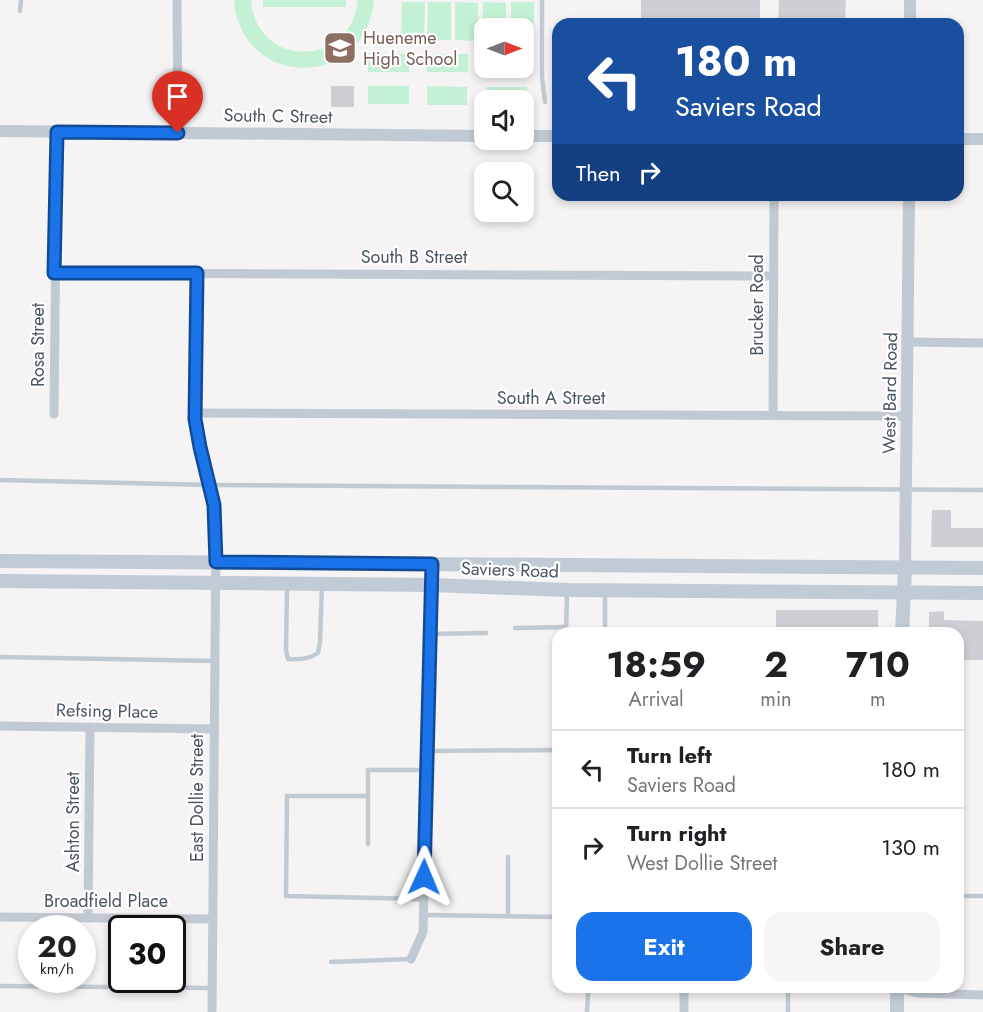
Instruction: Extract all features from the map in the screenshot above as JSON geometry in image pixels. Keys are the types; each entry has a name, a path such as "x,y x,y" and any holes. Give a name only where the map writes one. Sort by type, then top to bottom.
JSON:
{"main road":[{"name":"Saviers Road","path":"0,561 983,568"},
{"name":"West Bard Road","path":"902,627 906,568"},
{"name":"Saviers Road","path":"0,581 432,585 567,590 983,593"},
{"path":"897,993 897,1012"}],"street":[{"path":"177,0 178,133"},
{"path":"910,0 910,18"},
{"name":"South C Street","path":"0,131 474,136"},
{"name":"Rosa Street","path":"54,414 57,132"},
{"path":"534,136 552,136"},
{"path":"964,139 983,139"},
{"name":"Brucker Road","path":"773,415 774,201"},
{"name":"West Bard Road","path":"906,568 909,201"},
{"name":"South B Street","path":"54,273 774,276"},
{"name":"East Dollie Street","path":"197,273 195,413 200,447 210,485 216,530 212,1012"},
{"path":"908,342 983,344"},
{"name":"South A Street","path":"195,413 907,416"},
{"path":"411,959 423,932 424,915 432,564"},
{"name":"Refsing Place","path":"0,726 214,729"},
{"name":"Ashton Street","path":"88,915 90,727"},
{"name":"Broadfield Place","path":"0,917 18,917"},
{"name":"Broadfield Place","path":"96,918 213,919"},
{"path":"684,993 684,1012"},
{"path":"917,993 983,995"}],"lane":[{"path":"20,11 21,0"},
{"path":"542,0 542,77 545,102"},
{"path":"0,480 210,485 983,490"},
{"path":"286,585 286,651 288,659 296,660 312,657 318,653 322,585"},
{"path":"566,627 567,590"},
{"path":"605,590 605,627"},
{"path":"515,628 552,629"},
{"path":"430,634 486,633"},
{"path":"0,657 214,661"},
{"path":"427,751 552,750"},
{"path":"368,844 368,770 426,770"},
{"path":"368,796 286,796 286,896 424,899"},
{"path":"508,857 508,916"},
{"path":"964,896 983,896"},
{"path":"424,915 552,916"},
{"path":"331,962 411,959"},
{"path":"0,986 212,988"},
{"path":"587,1012 588,993"},
{"path":"788,993 788,1012"}],"green space":[{"path":"234,0 251,0 257,23 269,39 285,49 304,52 322,49 339,39 352,23 358,0 374,0 366,30 350,51 328,64 304,68 279,64 258,51 242,30"},
{"path":"263,0 346,0 346,7 263,7"},
{"path":"402,2 425,2 424,40 401,40"},
{"path":"428,2 451,2 451,40 427,40"},
{"path":"455,2 478,3 478,18 474,18 474,41 455,40"},
{"path":"483,2 506,3 506,18 483,18"},
{"path":"511,2 534,2 534,18 511,18"},
{"path":"368,53 409,54 409,72 368,72"},
{"path":"427,54 468,54 468,72 427,72"},
{"path":"368,86 409,86 409,104 368,104"},
{"path":"427,86 467,87 467,105 427,105"},
{"path":"486,87 527,87 527,90 486,90"}],"building":[{"path":"641,0 760,0 760,18 641,18"},
{"path":"779,0 846,0 845,18 778,18"},
{"path":"331,86 354,86 354,107 331,107"},
{"path":"932,510 951,510 951,528 983,528 983,547 931,547"},
{"path":"776,610 878,610 878,627 776,627"},
{"path":"944,611 944,620 983,621 983,660 964,660 964,627 929,627 929,612"}],"place":[{"name":"Hueneme High School","path":"340,48"}],"route":[{"path":"178,133 57,132 54,273 197,273 195,419 214,505 216,562 432,564 424,877"}]}
